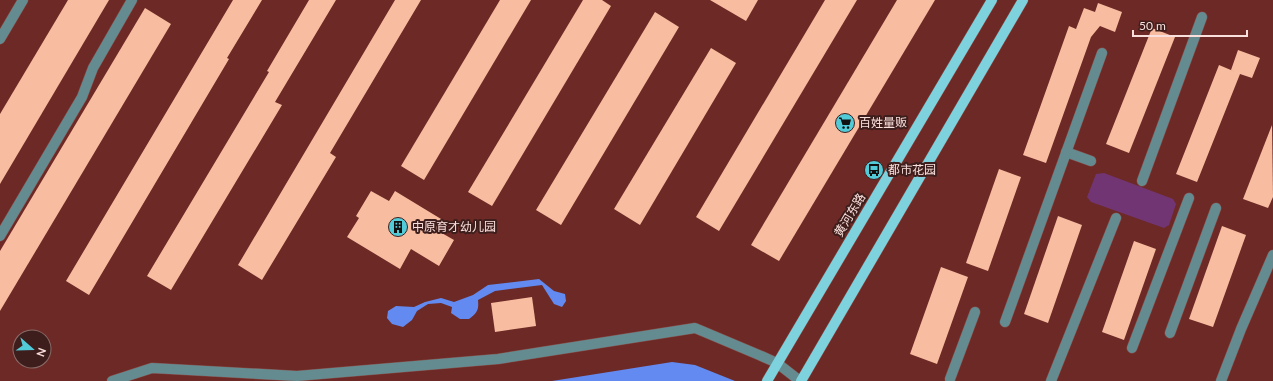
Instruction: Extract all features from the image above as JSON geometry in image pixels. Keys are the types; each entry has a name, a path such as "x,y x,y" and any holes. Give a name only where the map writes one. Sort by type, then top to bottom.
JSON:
{"main road":[{"name":"黄河东路","path":"768,379 992,0"},
{"path":"800,381 1023,0"}],"street":[{"path":"0,39 23,0"},
{"path":"0,236 82,97 93,68 132,0"},
{"path":"1142,180 1202,17"},
{"path":"1005,322 1102,53"},
{"path":"1066,152 1091,162"},
{"path":"1132,348 1189,198"},
{"path":"1170,333 1216,208"},
{"path":"1052,381 1116,218"},
{"path":"1221,381 1273,254"},
{"path":"950,379 975,312"},
{"path":"112,381 152,368 297,376 491,360 695,328 777,364 800,381"}],"shaded area":[{"path":"1104,173 1173,199 1176,204 1169,225 1164,228 1091,202 1087,197 1096,174"}],"water":[{"path":"539,279 554,291 565,294 566,301 562,307 554,304 542,285 495,291 478,300 477,311 469,319 460,319 451,313 452,307 441,303 428,304 417,311 412,320 403,327 392,324 387,318 388,311 396,306 414,307 425,302 441,298 454,302 473,295 488,285"},
{"path":"672,362 695,365 735,381 552,381"}],"building":[{"path":"68,0 109,0 0,184 0,114"},
{"path":"233,0 262,0 227,58 229,59 89,295 66,281"},
{"path":"309,0 336,0 275,102 282,105 171,290 147,276 269,72 267,71"},
{"path":"395,0 421,0 330,153 336,157 262,280 238,265"},
{"path":"500,0 531,0 424,180 401,166"},
{"path":"583,0 602,0 611,6 492,206 468,192"},
{"path":"710,0 758,0 746,21"},
{"path":"825,0 857,0 719,231 696,217"},
{"path":"897,0 935,0 779,261 751,245"},
{"path":"1098,3 1122,12 1115,32 1100,26 1091,37 1046,163 1023,155 1069,26 1076,29 1084,8 1095,12"},
{"path":"145,8 171,24 0,311 0,251"},
{"path":"655,12 679,27 561,225 536,210"},
{"path":"1152,28 1175,37 1129,153 1106,144"},
{"path":"711,48 736,63 640,225 614,209"},
{"path":"1238,50 1260,58 1252,78 1240,74 1197,182 1176,174 1219,65 1238,73 1231,70"},
{"path":"1272,125 1273,197 1268,208 1243,199"},
{"path":"999,169 1021,177 988,271 966,263"},
{"name":"中原育才幼儿园","path":"371,191 389,201 395,191 446,222 440,232 454,240 439,266 411,249 400,269 347,237 359,218 356,216"},
{"path":"1058,216 1082,225 1048,323 1024,314"},
{"path":"1222,226 1246,235 1213,327 1189,319"},
{"path":"1134,241 1156,249 1124,340 1102,332"},
{"path":"941,267 968,277 937,364 910,354"},
{"path":"532,297 536,326 495,332 491,303"}],"place":[{"name":"百姓量贩","path":"845,123"},
{"name":"都市花园","path":"874,170"},
{"name":"中原育才幼儿园","path":"398,227"}]}
